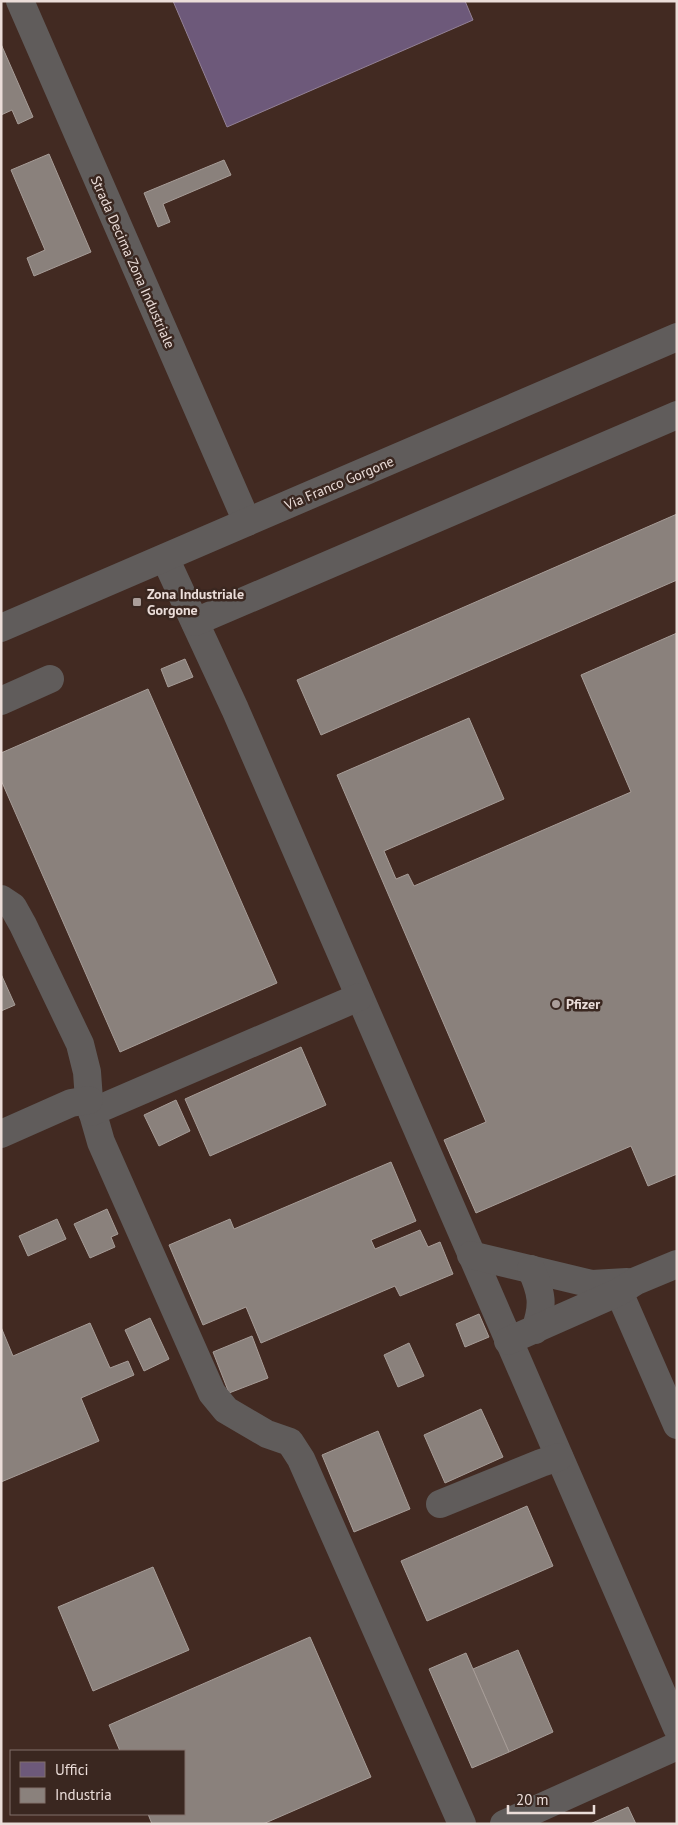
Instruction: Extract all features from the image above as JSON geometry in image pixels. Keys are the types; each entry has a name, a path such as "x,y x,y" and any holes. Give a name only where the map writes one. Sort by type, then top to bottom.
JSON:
{"street":[{"name":"Strada Decima Zona Industriale","path":"20,1 247,522"},
{"name":"Via Franco Gorgone","path":"1,628 677,337"},
{"path":"195,622 677,414"},
{"path":"165,558 235,709 677,1728"},
{"path":"1,701 50,679"},
{"path":"1,899 13,907 23,925 80,1044 91,1106 101,1142 212,1393 226,1410 268,1434 290,1442 301,1458 462,1824"},
{"path":"1,1134 71,1103 91,1106 359,998"},
{"path":"471,1255 592,1284 628,1287"},
{"path":"508,1340 535,1330 677,1264"},
{"path":"531,1269 540,1295 541,1314 535,1330"},
{"path":"628,1287 677,1425"},
{"path":"440,1504 559,1457"},
{"path":"504,1824 677,1746"}],"shaded area":[{"path":"1,1 677,1 677,1824 1,1824"}],"building: Uffici":[{"path":"173,1 465,1 473,20 227,127"}],"building: Industria":[{"path":"1,44 33,117 18,124 12,110 1,115"},
{"path":"49,154 91,252 34,276 27,258 45,250 11,170"},
{"path":"224,160 231,175 163,204 170,222 158,227 144,193"},
{"path":"677,514 677,580 321,735 297,680"},
{"name":"Pfizer","path":"677,633 677,1174 648,1186 631,1146 476,1213 444,1140 486,1122 337,775 469,718 504,799 384,851 396,879 408,874 414,886 631,792 581,675"},
{"path":"185,659 193,677 168,687 161,669"},
{"path":"148,689 277,983 120,1052 1,780 1,753"},
{"path":"1,974 15,1005 1,1011"},
{"path":"301,1047 326,1105 210,1156 185,1099"},
{"path":"176,1100 190,1131 159,1146 144,1115"},
{"path":"391,1162 416,1221 371,1240 375,1249 420,1230 428,1247 440,1242 453,1274 400,1296 395,1286 261,1343 246,1307 203,1325 169,1245 230,1219 234,1229"},
{"path":"107,1209 118,1234 111,1237 115,1247 90,1258 74,1224"},
{"path":"57,1219 66,1239 28,1256 19,1236"},
{"path":"479,1314 489,1337 465,1347 456,1324"},
{"path":"150,1318 169,1359 144,1371 125,1330"},
{"path":"90,1323 110,1368 128,1361 134,1375 81,1398 99,1441 1,1482 1,1327 13,1356"},
{"path":"252,1336 268,1378 229,1393 213,1352"},
{"path":"409,1343 424,1376 398,1387 384,1355"},
{"path":"481,1409 503,1457 445,1483 424,1435"},
{"path":"378,1431 410,1509 354,1532 322,1455"},
{"path":"527,1506 553,1566 427,1621 401,1561"},
{"path":"153,1567 189,1650 93,1691 58,1607"},
{"path":"310,1637 371,1777 263,1824 152,1824 148,1815 185,1815 185,1750 120,1750 109,1725"},
{"path":"518,1650 553,1732 509,1752 473,1669"},
{"path":"466,1653 509,1752 472,1768 429,1669"},
{"path":"628,1807 636,1824 590,1824"}],"place":[{"name":"Zona Industriale Gorgone","path":"137,602"},
{"name":"Pfizer","path":"556,1004"}]}
